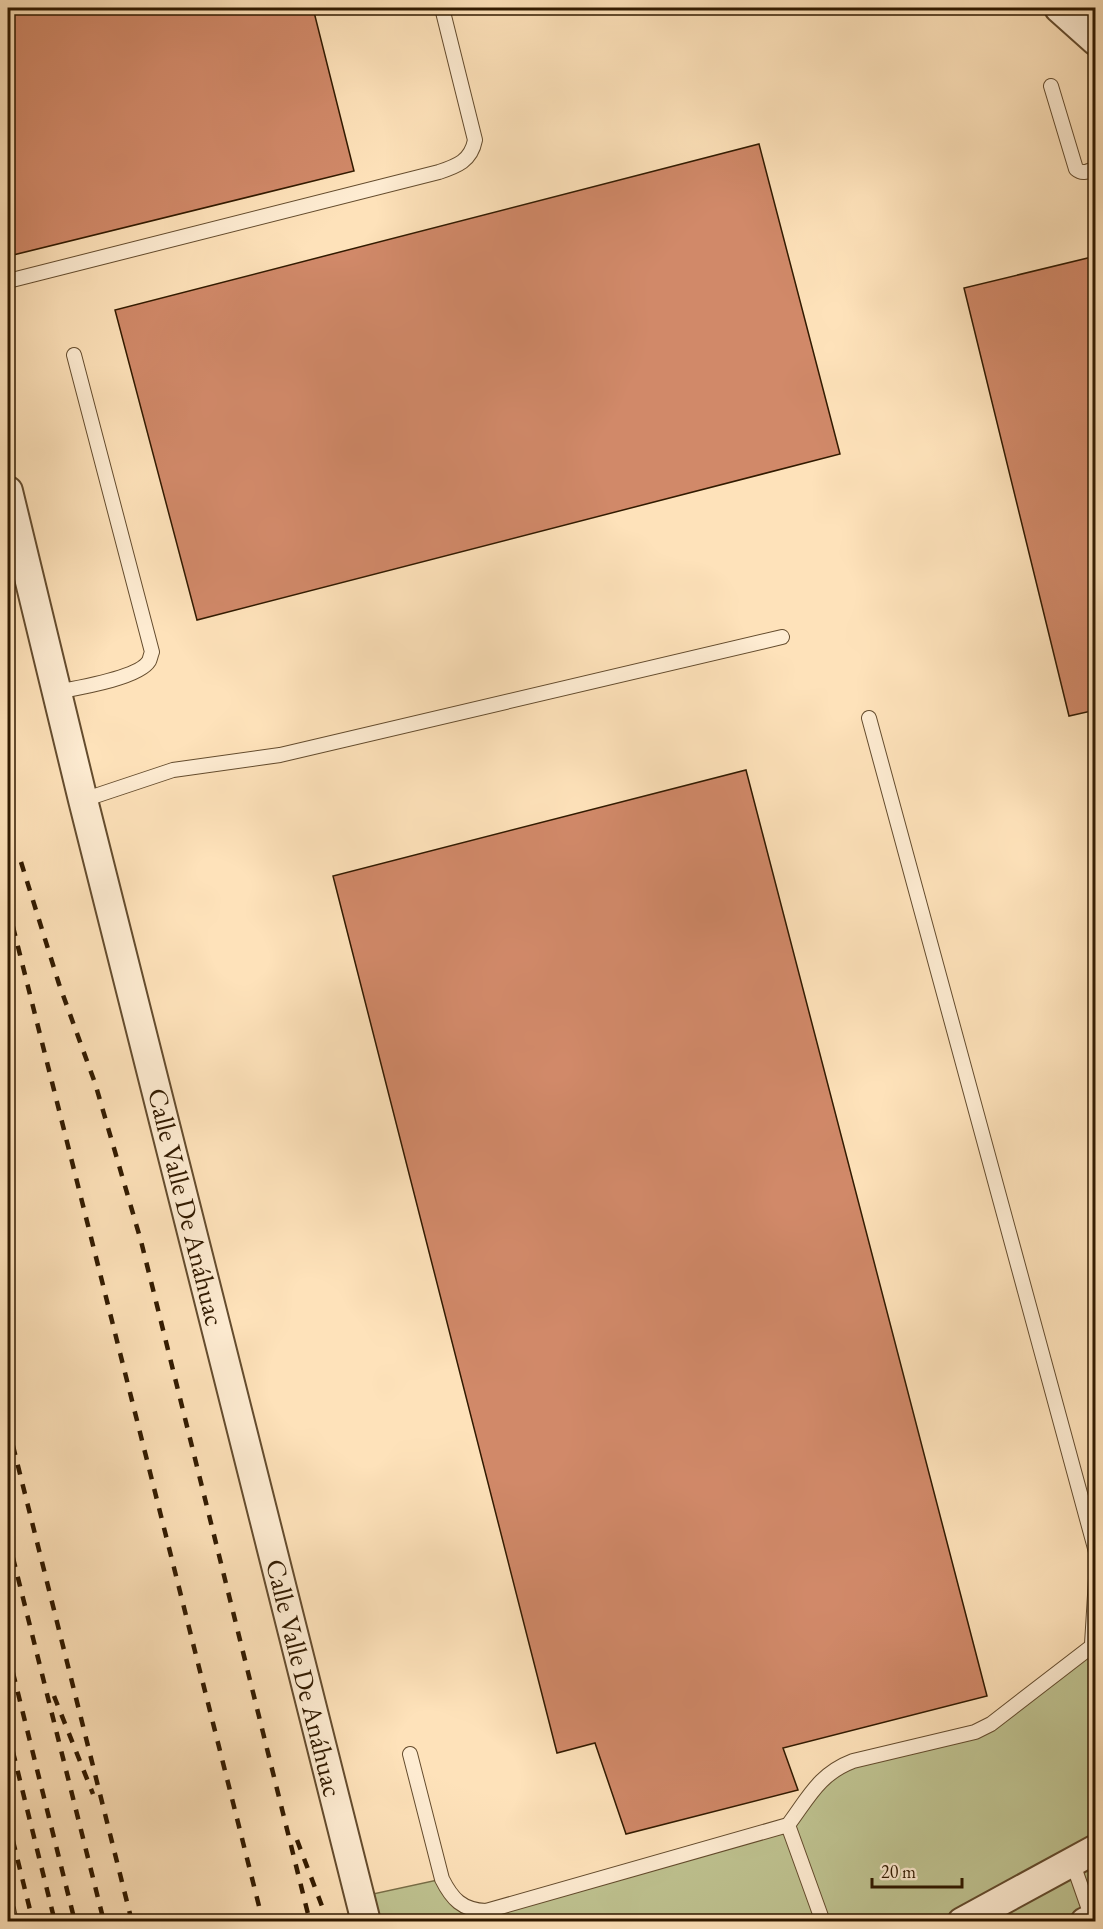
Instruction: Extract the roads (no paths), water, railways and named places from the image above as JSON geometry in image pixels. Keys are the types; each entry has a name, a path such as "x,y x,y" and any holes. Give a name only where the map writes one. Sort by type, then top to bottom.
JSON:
{"street":[{"path":"1059,8 1095,41"},
{"name":"Calle Valle De Anáhuac","path":"8,491 83,800 366,1922"},
{"path":"962,1922 1084,1855"}],"lane":[{"path":"8,281 439,172 465,160 473,150 475,140 442,8"},
{"path":"1051,86 1076,169 1085,172 1095,168"},
{"path":"57,692 134,672 144,667 150,660 152,652 74,355"},
{"path":"83,800 173,770 280,755 782,637"},
{"path":"869,718 1095,1552"},
{"path":"410,1754 442,1879 449,1893 460,1904 472,1911 486,1911 788,1825 819,1783 835,1769 853,1761 975,1732 991,1724 1094,1648 1095,1579"},
{"path":"788,1825 823,1922"},
{"path":"1084,1855 1091,1919"},
{"path":"8,1909 11,1922"}],"railway":[{"path":"21,862 59,984 95,1083 141,1241 310,1922"},
{"path":"8,907 263,1922"},
{"path":"8,1426 132,1922"},
{"path":"8,1538 104,1922"},
{"path":"8,1653 75,1922"},
{"path":"54,1696 93,1794"},
{"path":"8,1732 55,1922"},
{"path":"8,1821 33,1922"},
{"path":"297,1840 328,1922"}]}
